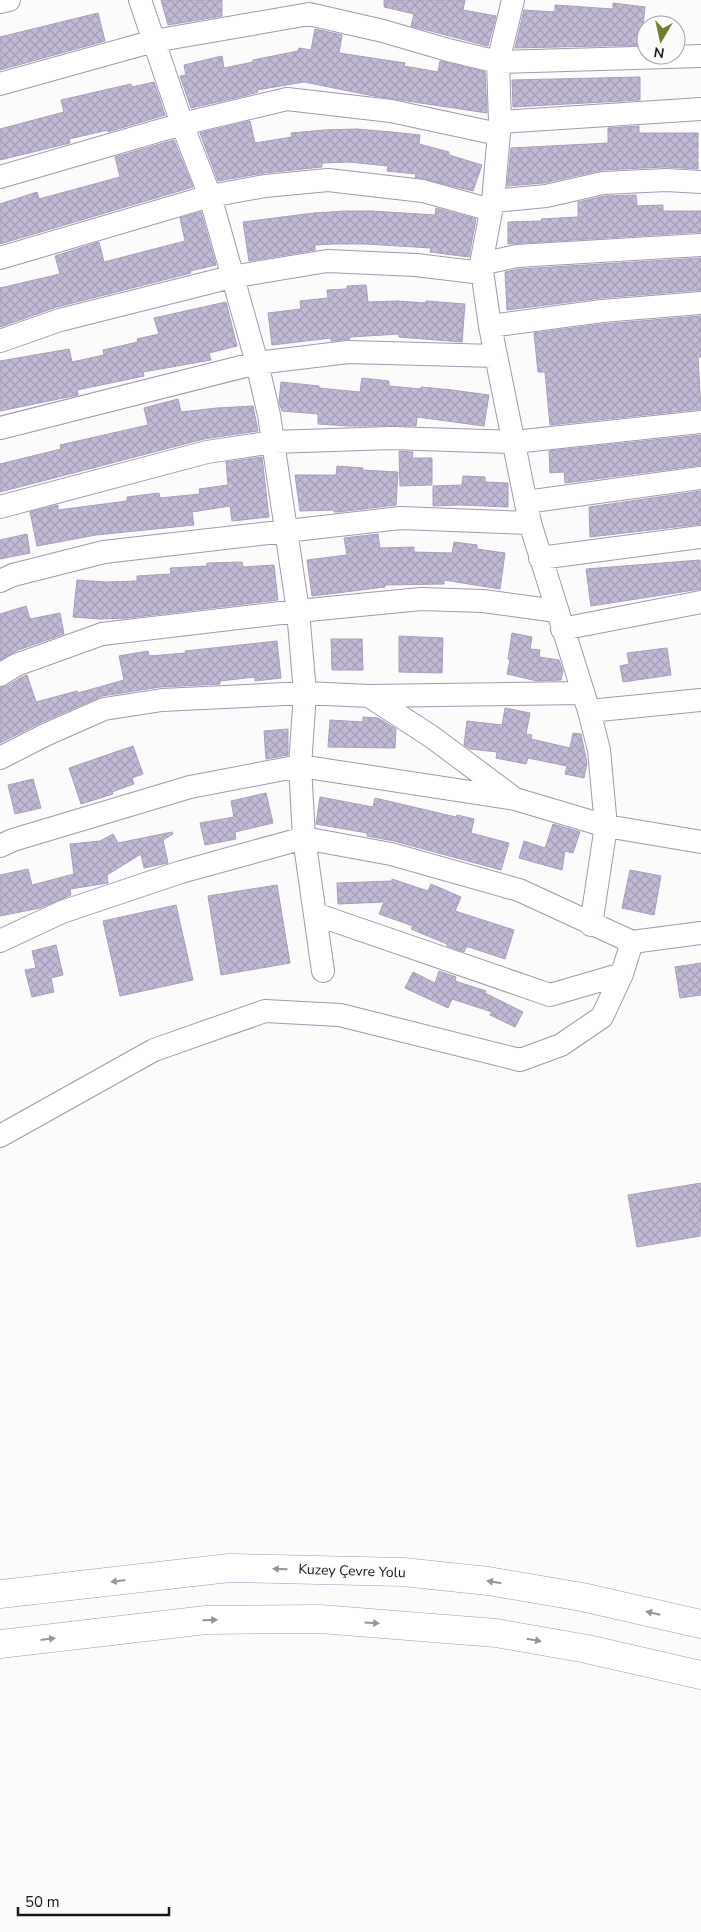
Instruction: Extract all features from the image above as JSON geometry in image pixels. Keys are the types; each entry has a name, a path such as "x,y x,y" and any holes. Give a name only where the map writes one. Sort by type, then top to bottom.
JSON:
{"main road":[{"name":"Kuzey Çevre Yolu","path":"0,1594 230,1568 403,1572 488,1581 582,1597 701,1624"},
{"path":"0,1644 206,1620 320,1619 496,1633 587,1649 701,1675"}],"street":[{"path":"0,2 10,0"},
{"path":"140,0 182,124 210,196 231,277 257,363 274,442 298,611 305,693 300,766 304,838 323,971"},
{"path":"513,0 498,62 499,128 492,205 481,269 490,326 528,512 540,558 586,702 599,750 606,826 591,925"},
{"path":"0,84 154,42 309,14 383,31 498,62 701,56"},
{"path":"0,177 182,124 287,100 391,111 499,128 701,109"},
{"path":"0,258 210,196 265,186 328,180 422,192 492,205 546,196 603,183 666,180 701,182"},
{"path":"0,341 60,320 231,277 327,261 481,269 517,256 701,245"},
{"path":"490,326 602,311 701,302"},
{"path":"0,428 257,363 348,352 496,356"},
{"path":"0,506 207,452 274,442 391,438 514,442 701,422"},
{"path":"0,581 13,575 104,552 400,518 528,512 701,478"},
{"path":"540,558 701,537"},
{"path":"0,675 16,665 102,634 421,598 483,601 559,620 701,602"},
{"path":"0,758 45,735 104,709 162,700 305,693 586,702 701,700"},
{"path":"369,696 432,738 515,799"},
{"path":"0,846 13,840 190,787 300,766 515,799 606,826 701,842"},
{"path":"0,941 62,912 172,875 304,838 391,854 518,890 591,925 632,942 701,933"},
{"path":"315,914 550,995 622,974"},
{"path":"0,1136 154,1050 265,1011 340,1014 520,1060 561,1045 602,1017 622,974 632,942"}],"building":[{"path":"161,0 222,0 222,16 168,25"},
{"path":"384,0 465,0 463,10 496,16 488,46 411,26 414,14 384,7"},
{"path":"613,3 645,7 644,15 636,15 636,45 515,48 524,10 555,12 555,5 613,9"},
{"path":"98,13 105,41 0,70 0,37"},
{"path":"315,29 342,35 339,53 405,63 404,66 438,72 440,61 485,72 487,113 374,96 304,82 257,90 258,92 244,96 191,108 180,76 186,75 184,65 222,56 224,68 298,51 299,48 311,50"},
{"path":"640,77 640,100 513,107 512,80"},
{"path":"154,82 165,115 108,132 108,130 69,139 70,143 0,160 0,129 64,112 61,100 131,84 132,87"},
{"path":"250,121 255,143 292,137 291,133 324,130 357,129 392,132 420,135 419,144 449,152 449,155 482,165 473,191 415,177 416,174 387,171 388,166 349,162 322,163 322,167 264,173 218,181 200,133"},
{"path":"639,126 639,133 698,133 698,169 665,167 602,170 544,183 507,186 511,148 608,143 608,128"},
{"path":"174,140 193,187 0,244 0,204 37,192 39,199 120,177 115,157"},
{"path":"636,195 637,206 663,205 663,211 701,211 701,232 508,244 508,222 578,217 578,202 605,196"},
{"path":"436,208 476,219 469,257 430,252 431,248 333,244 315,245 315,250 249,261 243,222 345,211 435,215"},
{"path":"201,212 216,265 57,307 0,327 0,288 60,274 55,256 99,242 104,262 185,241 180,218"},
{"path":"701,258 701,290 601,298 507,310 505,272 519,269"},
{"path":"366,285 368,302 426,303 426,301 465,304 462,342 399,337 399,334 350,337 350,339 331,341 331,338 272,345 268,313 301,309 300,301 328,298 327,290 347,289 347,286"},
{"path":"226,302 237,346 209,353 211,360 143,372 144,376 77,390 78,395 0,411 0,361 69,349 72,362 104,355 103,350 138,342 137,339 159,334 154,318"},
{"path":"701,316 701,357 698,357 701,409 550,425 545,372 538,372 534,333 603,324"},
{"path":"362,378 389,381 389,386 421,389 421,387 489,395 484,426 417,417 416,426 318,424 318,414 282,411 279,402 281,382 360,392"},
{"path":"178,399 181,412 253,406 258,431 204,439 0,492 0,464 61,449 60,445 148,425 144,408"},
{"path":"701,435 701,465 565,483 564,472 550,473 549,451"},
{"path":"399,451 413,452 412,458 432,458 432,485 400,486"},
{"path":"262,457 269,517 232,521 230,506 192,512 194,525 96,535 37,546 30,512 58,505 58,510 127,501 127,497 159,493 160,498 200,494 199,489 228,485 226,462"},
{"path":"337,466 363,468 362,470 398,472 396,505 338,512 334,512 334,510 300,511 295,475 336,475"},
{"path":"463,476 485,477 485,482 508,483 508,507 433,506 433,486 462,485"},
{"path":"701,491 701,524 590,537 589,507"},
{"path":"27,534 30,553 0,559 0,540"},
{"path":"378,534 380,548 414,547 414,552 452,553 454,542 477,545 477,549 505,553 500,589 444,580 444,584 385,585 385,587 312,596 307,560 347,555 344,538"},
{"path":"700,560 701,589 591,606 586,569"},
{"path":"242,562 243,567 274,565 278,600 128,618 100,619 73,617 77,580 106,582 137,581 137,576 171,574 170,568 207,566 207,563"},
{"path":"26,606 30,619 60,613 64,634 18,650 0,660 0,614"},
{"path":"512,633 532,637 530,649 540,650 539,657 559,660 563,671 561,680 537,681 507,674"},
{"path":"399,636 443,638 442,673 399,672"},
{"path":"331,639 362,639 363,670 332,670"},
{"path":"277,641 281,678 255,681 255,677 220,681 220,684 160,687 102,696 0,743 0,688 27,675 36,702 124,680 119,656 148,651 149,656 186,653 185,651"},
{"path":"667,648 671,675 623,682 620,666 629,664 627,653"},
{"path":"505,708 530,713 526,734 532,735 531,739 570,748 573,733 581,734 587,763 584,778 565,774 567,766 528,758 526,764 496,758 497,752 470,749 464,745 467,721 502,725"},
{"path":"363,717 378,718 396,729 395,748 328,747 330,720 363,722"},
{"path":"288,729 288,755 266,759 264,731"},
{"path":"133,746 143,774 132,778 134,784 112,792 113,794 81,804 69,768"},
{"path":"33,779 41,808 15,814 8,785"},
{"path":"266,793 273,823 235,832 236,839 205,845 200,823 234,817 231,801"},
{"path":"320,797 373,807 375,798 456,817 457,815 474,819 471,833 509,843 501,870 394,841 367,836 367,833 316,824"},
{"path":"553,824 580,832 573,853 565,851 562,870 519,858 524,841 545,848"},
{"path":"172,832 173,834 163,840 168,863 144,868 141,854 107,875 108,883 70,889 71,895 40,908 0,916 0,875 28,869 32,885 74,874 70,844 100,841 113,834 118,843"},
{"path":"630,870 661,876 654,915 622,908"},
{"path":"392,879 428,891 431,884 461,897 455,911 514,930 505,959 469,947 466,947 464,952 447,946 447,944 411,929 413,926 379,914 384,902 338,904 337,883 392,881"},
{"path":"277,885 290,963 221,975 208,896"},
{"path":"176,905 193,980 120,996 103,921"},
{"path":"56,945 63,975 51,978 54,992 32,997 25,970 36,968 32,951"},
{"path":"701,963 701,995 680,998 675,967"},
{"path":"439,971 456,977 455,981 486,991 485,993 523,1012 515,1027 490,1015 492,1012 452,999 448,1008 405,988 413,972 435,983"},
{"path":"701,1183 700,1236 637,1247 628,1195"}]}
